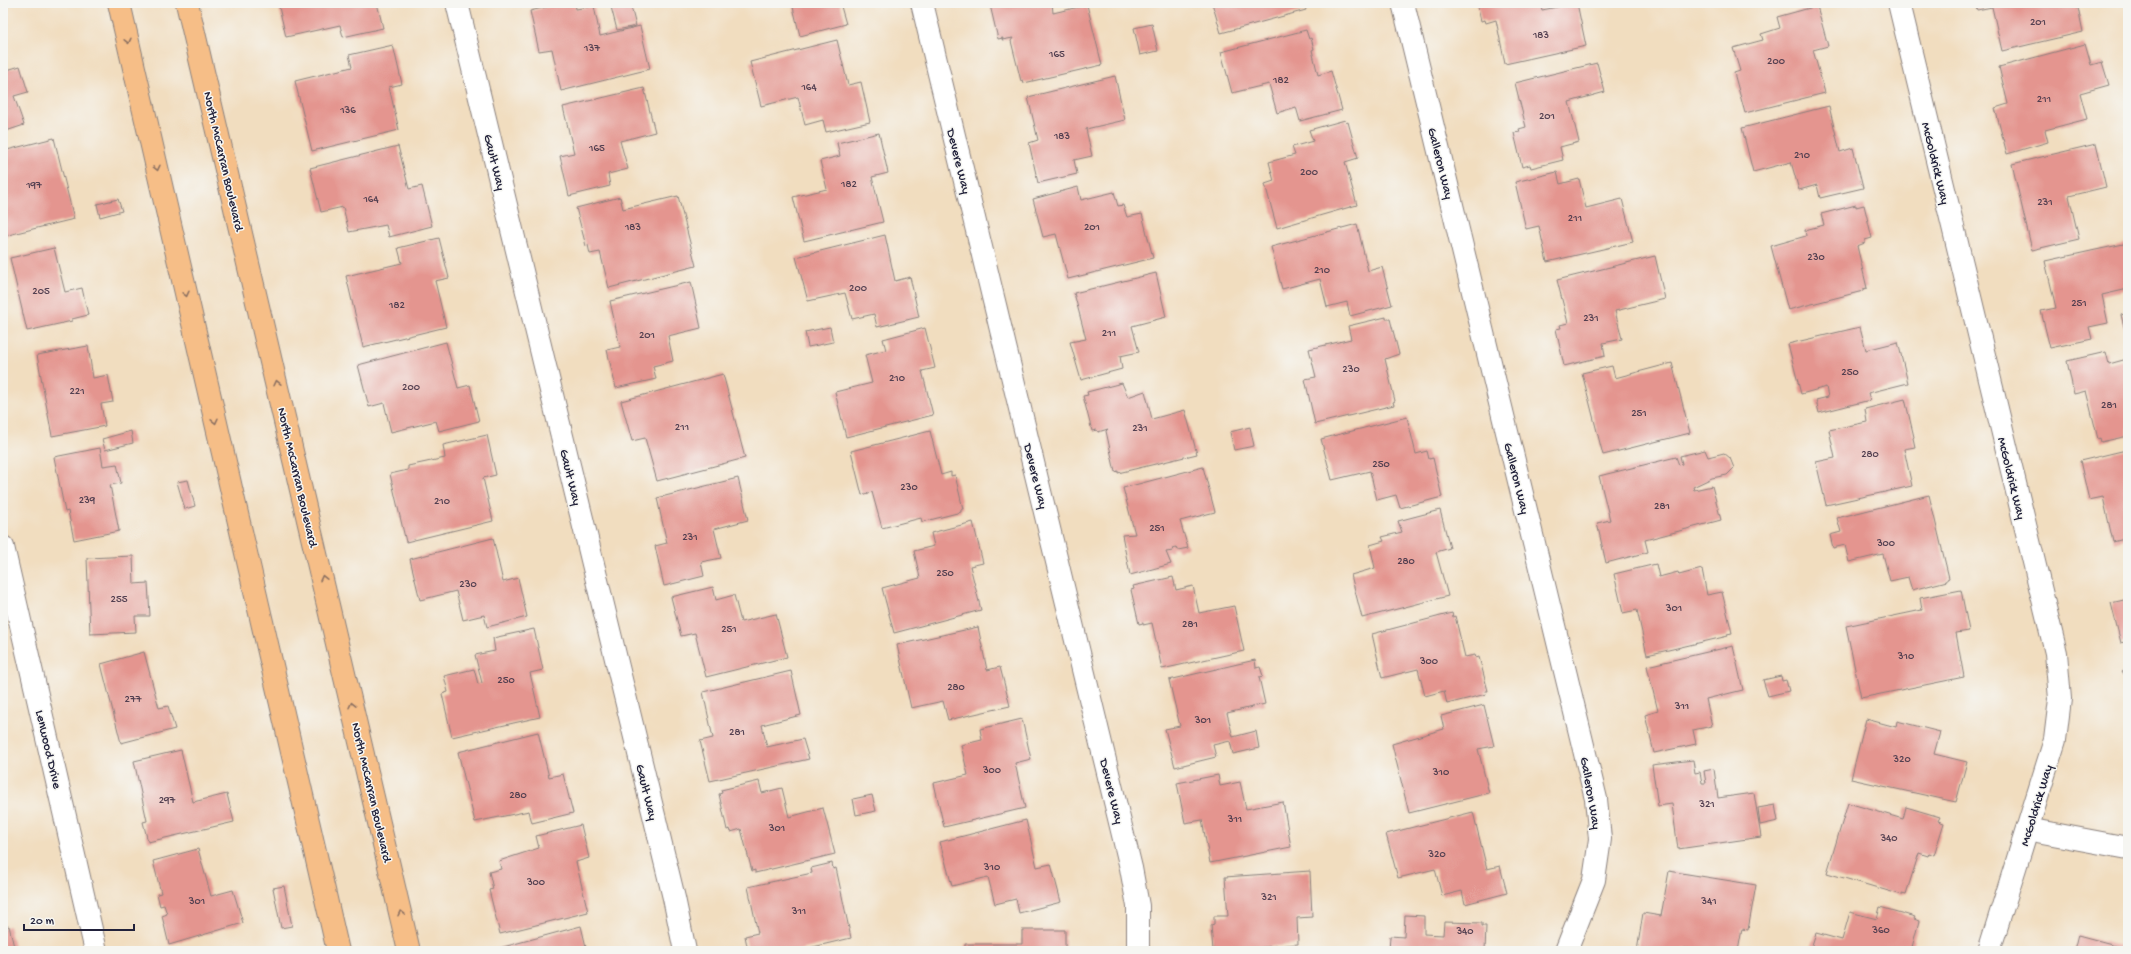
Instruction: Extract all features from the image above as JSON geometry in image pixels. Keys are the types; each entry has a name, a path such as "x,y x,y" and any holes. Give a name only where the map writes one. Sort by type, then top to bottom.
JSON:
{"main road":[{"path":"119,3 338,951"},
{"name":"North McCarran Boulevard","path":"187,3 409,951"}],"street":[{"name":"Gault Way","path":"457,3 672,890 685,951"},
{"name":"Devere Way","path":"922,3 1132,868 1138,906 1138,951"},
{"name":"Galleron Way","path":"1403,3 1596,799 1600,839 1594,880 1566,951"},
{"name":"McGoldrick Way","path":"1899,3 2056,653 2060,699 2055,740 1989,951"},
{"name":"Lenwood Drive","path":"3,547 96,951"},
{"path":"2027,830 2128,848"}],"building":[{"path":"278,3 377,3 383,28 343,37 340,25 286,37"},
{"path":"563,3 575,3 576,9 594,6 600,36 640,26 650,69 561,91 552,49 539,51 530,11"},
{"path":"610,3 630,3 636,26 617,30"},
{"path":"792,3 840,3 846,24 800,36"},
{"path":"994,3 1032,3 1032,5 1052,3 1053,13 1087,5 1102,65 1024,83 1023,80 1021,81 1011,41 1013,38 1002,40 1003,38 998,39 990,5"},
{"path":"1212,3 1304,3 1306,10 1221,33"},
{"path":"1477,3 1540,3 1542,10 1577,3 1586,46 1505,64 1496,20 1486,23 1485,20 1481,21"},
{"path":"1975,3 2077,3 2083,32 2002,51 1992,7 1977,10"},
{"path":"1817,6 1828,46 1813,50 1825,93 1745,113 1734,73 1740,71 1733,48 1763,40 1761,34 1780,28 1777,17"},
{"path":"1152,24 1158,51 1140,55 1134,28"},
{"path":"1306,30 1309,39 1311,38 1314,49 1312,50 1318,75 1331,71 1342,110 1300,121 1296,107 1277,113 1269,84 1232,93 1221,52"},
{"path":"837,40 848,85 861,82 870,122 826,132 823,120 805,125 798,97 761,106 750,62"},
{"path":"2085,44 2091,65 2102,62 2109,85 2080,93 2087,119 2045,130 2048,142 2007,154 1995,108 2008,104 1999,67"},
{"path":"393,45 402,84 389,87 399,130 312,151 295,81 352,67 349,55"},
{"path":"3,58 7,70 20,66 28,92 14,96 24,125 3,132"},
{"path":"1597,63 1605,92 1569,102 1579,142 1560,147 1563,160 1531,168 1530,165 1522,167 1514,133 1520,132 1519,129 1526,127 1515,83"},
{"path":"1115,76 1125,120 1086,129 1092,156 1074,160 1077,174 1038,183 1029,143 1038,140 1028,97"},
{"path":"644,88 655,132 620,141 628,169 608,174 610,186 569,196 560,156 574,153 563,107"},
{"path":"1829,106 1840,152 1853,148 1863,188 1820,198 1817,185 1799,190 1791,162 1753,172 1742,128"},
{"path":"1345,120 1346,123 1348,122 1358,158 1345,162 1357,205 1277,228 1265,184 1274,181 1269,162 1295,155 1292,147 1313,141 1309,130"},
{"path":"879,133 888,173 872,177 883,222 804,241 793,197 827,189 820,161 840,156 837,143"},
{"path":"54,138 74,219 4,236 3,151"},
{"path":"2096,144 2106,187 2069,196 2079,239 2032,250 2012,164"},
{"path":"398,146 409,189 422,186 432,226 389,237 386,225 349,232 343,207 321,212 310,168"},
{"path":"1557,172 1560,184 1579,179 1586,208 1622,199 1633,242 1547,262 1539,226 1526,229 1515,182"},
{"path":"1078,187 1081,200 1114,192 1118,206 1123,205 1127,217 1142,214 1153,258 1068,279 1056,234 1043,237 1033,199"},
{"path":"678,196 696,266 609,288 600,252 590,254 588,245 586,246 576,208 620,197 623,209"},
{"path":"118,199 122,211 100,217 97,204"},
{"path":"1856,205 1856,207 1864,205 1872,238 1865,240 1865,243 1857,246 1867,288 1863,289 1863,291 1788,310 1771,246 1806,236 1805,230 1824,225 1821,214"},
{"path":"1357,224 1368,271 1382,267 1392,305 1350,316 1347,302 1327,307 1320,279 1282,289 1271,247"},
{"path":"885,235 895,281 910,277 919,317 877,327 874,314 852,319 845,293 808,301 796,257"},
{"path":"439,238 449,278 435,281 446,327 363,347 346,276 402,263 398,248"},
{"path":"2128,243 2128,289 2102,295 2108,323 2089,327 2092,339 2050,348 2041,311 2056,308 2045,261"},
{"path":"54,248 65,292 82,288 88,315 72,319 72,321 27,331 10,258"},
{"path":"1655,256 1665,299 1615,311 1622,339 1603,343 1605,356 1564,366 1556,329 1561,328 1560,325 1568,323 1557,280"},
{"path":"1156,273 1166,317 1132,326 1139,352 1120,356 1122,369 1081,380 1070,342 1086,339 1074,293"},
{"path":"691,282 701,328 668,336 673,361 653,366 656,379 616,388 607,350 620,347 610,301"},
{"path":"2128,313 2128,334 2126,334 2121,315"},
{"path":"1386,317 1386,319 1390,319 1399,354 1385,359 1395,401 1393,402 1394,405 1315,424 1305,379 1316,377 1309,349 1351,339 1348,326"},
{"path":"830,327 833,342 808,347 805,332"},
{"path":"1860,327 1866,350 1898,342 1908,383 1868,393 1870,400 1819,413 1816,400 1828,397 1826,387 1801,394 1788,344"},
{"path":"925,328 935,368 922,371 933,415 846,437 835,392 872,383 865,355 886,350 883,339"},
{"path":"446,342 458,388 470,385 479,421 439,431 436,421 391,432 384,403 369,407 358,365"},
{"path":"88,346 93,378 108,375 113,402 101,404 105,426 52,436 37,355"},
{"path":"2106,352 2109,364 2127,359 2128,436 2101,442 2100,438 2098,439 2086,391 2074,394 2067,361"},
{"path":"1672,363 1690,433 1603,455 1582,373 1612,366 1615,378"},
{"path":"723,374 745,458 657,481 645,438 632,441 621,401"},
{"path":"1122,383 1128,397 1145,391 1152,419 1185,410 1197,454 1118,473 1118,471 1115,472 1106,431 1108,429 1098,432 1097,430 1092,431 1083,396 1088,395 1087,392"},
{"path":"1905,399 1915,447 1904,449 1912,486 1826,505 1816,462 1835,458 1829,430 1867,422 1865,409"},
{"path":"1407,417 1416,454 1427,451 1429,459 1433,458 1442,497 1400,508 1396,495 1377,500 1370,471 1332,480 1321,439"},
{"path":"1250,427 1254,446 1234,450 1230,432"},
{"path":"131,431 133,443 105,450 102,439"},
{"path":"930,431 941,475 951,472 951,476 955,475 963,509 961,509 961,512 922,522 921,518 882,528 872,492 862,495 851,451"},
{"path":"487,435 496,475 483,478 493,521 406,542 390,474 408,470 408,466 445,458 443,445"},
{"path":"100,448 103,466 117,464 121,483 110,485 119,531 74,540 68,511 65,512 54,457"},
{"path":"1705,450 1708,457 1724,453 1730,458 1734,468 1727,475 1712,478 1693,487 1694,490 1712,486 1721,520 1645,540 1648,552 1606,563 1597,523 1610,520 1599,476 1676,457 1679,465 1682,464 1680,456"},
{"path":"2126,450 2128,460 2128,538 2113,542 2103,497 2089,500 2080,461"},
{"path":"1203,467 1215,512 1180,521 1188,548 1178,550 1176,547 1172,548 1173,551 1166,552 1171,564 1130,575 1122,535 1135,534 1123,488"},
{"path":"738,478 748,520 714,529 721,558 701,562 704,576 664,586 655,546 667,543 657,498"},
{"path":"188,480 195,506 185,509 177,482"},
{"path":"1929,495 1949,578 1947,581 1912,590 1908,577 1890,581 1883,554 1849,562 1845,545 1833,548 1830,535 1841,532 1837,518"},
{"path":"1440,510 1450,548 1436,552 1448,596 1362,618 1351,575 1375,568 1370,545 1384,541 1382,537 1402,532 1398,521"},
{"path":"973,522 983,563 970,566 981,610 894,633 882,588 920,578 914,551 934,546 931,533"},
{"path":"493,538 503,582 518,578 527,617 487,627 484,615 463,620 456,591 420,600 410,559"},
{"path":"133,556 134,584 148,583 150,616 135,616 136,632 90,634 87,558"},
{"path":"1656,564 1659,577 1678,572 1679,575 1702,569 1707,595 1722,592 1732,633 1727,634 1728,636 1647,655 1637,610 1623,613 1614,574"},
{"path":"1173,577 1176,590 1193,586 1199,613 1234,606 1244,651 1162,669 1152,623 1143,625 1143,623 1139,624 1131,590 1134,589 1133,586"},
{"path":"713,587 716,600 734,595 741,622 776,614 787,657 706,677 695,633 681,636 671,597"},
{"path":"1961,590 1969,631 1956,633 1964,677 1861,698 1846,626 1922,610 1920,598"},
{"path":"2128,599 2128,641 2121,643 2111,603"},
{"path":"1452,613 1453,617 1455,616 1465,657 1475,655 1476,658 1479,657 1488,691 1485,691 1486,694 1447,704 1444,691 1425,696 1418,669 1382,678 1372,634"},
{"path":"978,627 987,670 1000,667 1010,706 948,720 943,701 911,708 897,645"},
{"path":"534,629 543,670 530,673 540,717 452,737 442,694 448,692 444,676 474,669 478,684 482,683 475,655 495,651 493,638"},
{"path":"1733,646 1743,690 1706,699 1712,726 1693,730 1696,744 1654,753 1645,715 1658,711 1647,666"},
{"path":"144,652 159,708 168,706 175,729 121,743 101,664"},
{"path":"1255,660 1256,668 1260,667 1263,676 1259,677 1265,704 1227,713 1233,737 1256,731 1259,748 1233,754 1230,741 1213,745 1216,757 1175,767 1165,729 1180,726 1169,680"},
{"path":"2128,667 2128,680 2122,671"},
{"path":"791,671 801,715 762,725 767,747 803,739 809,759 710,781 700,741 713,738 703,692"},
{"path":"1781,676 1782,681 1786,680 1789,691 1768,696 1763,680"},
{"path":"1484,705 1494,746 1478,749 1489,793 1409,813 1392,744 1444,729 1441,716"},
{"path":"1022,719 1031,759 1015,763 1025,808 944,827 934,783 968,775 961,745 982,740 980,729"},
{"path":"1866,719 1896,727 1897,721 1940,732 1934,754 1967,762 1956,802 1851,779"},
{"path":"538,732 549,777 563,774 573,813 532,823 529,811 475,822 458,752"},
{"path":"181,750 193,802 227,794 234,822 148,842 143,822 147,821 134,761"},
{"path":"1693,760 1695,773 1700,772 1702,783 1706,783 1704,771 1714,769 1718,798 1754,793 1761,837 1678,849 1672,804 1658,806 1652,765"},
{"path":"1218,775 1220,786 1240,782 1246,809 1283,802 1291,847 1210,863 1202,820 1185,823 1177,783"},
{"path":"759,781 762,793 782,788 789,817 823,808 835,854 755,873 755,870 752,871 741,829 731,832 730,829 727,830 719,794 722,793 721,790"},
{"path":"872,795 876,811 856,815 853,799"},
{"path":"1848,803 1903,819 1906,807 1940,817 1938,821 1944,823 1934,855 1929,853 1928,856 1919,853 1906,894 1902,893 1902,895 1827,873"},
{"path":"1775,805 1778,821 1760,825 1758,808"},
{"path":"1473,812 1487,869 1500,866 1507,893 1465,904 1462,891 1442,896 1435,869 1398,878 1386,834"},
{"path":"1026,820 1037,867 1051,864 1061,902 1019,913 1016,899 995,904 988,877 952,886 940,842"},
{"path":"581,825 589,858 576,862 588,912 500,934 489,890 493,889 489,872 501,869 499,861 539,848 536,836"},
{"path":"198,849 211,896 233,890 243,923 169,945 162,916 167,914 164,905 160,906 157,894 161,893 153,861"},
{"path":"832,863 833,869 836,868 851,938 796,951 748,951 745,936 758,933 748,887 812,873 811,868"},
{"path":"1310,871 1312,917 1297,918 1298,944 1255,948 1255,951 1213,951 1211,925 1214,924 1214,916 1228,916 1225,877"},
{"path":"1669,871 1756,885 1748,930 1742,929 1738,951 1711,951 1684,948 1684,951 1637,951 1643,913 1661,916"},
{"path":"284,886 292,926 281,928 273,888"},
{"path":"1880,907 1915,917 1914,919 1919,921 1911,951 1810,951 1816,933 1842,940 1850,912 1877,919"},
{"path":"1405,915 1424,916 1424,934 1443,935 1444,922 1482,923 1482,926 1486,926 1485,951 1389,951 1390,936 1404,937"},
{"path":"9,926 15,951 3,951 3,928"},
{"path":"581,926 587,951 492,950"},
{"path":"1022,930 1065,930 1065,951 965,951 965,944 1022,944"},
{"path":"2078,935 2123,947 2122,951 2074,951"}]}
